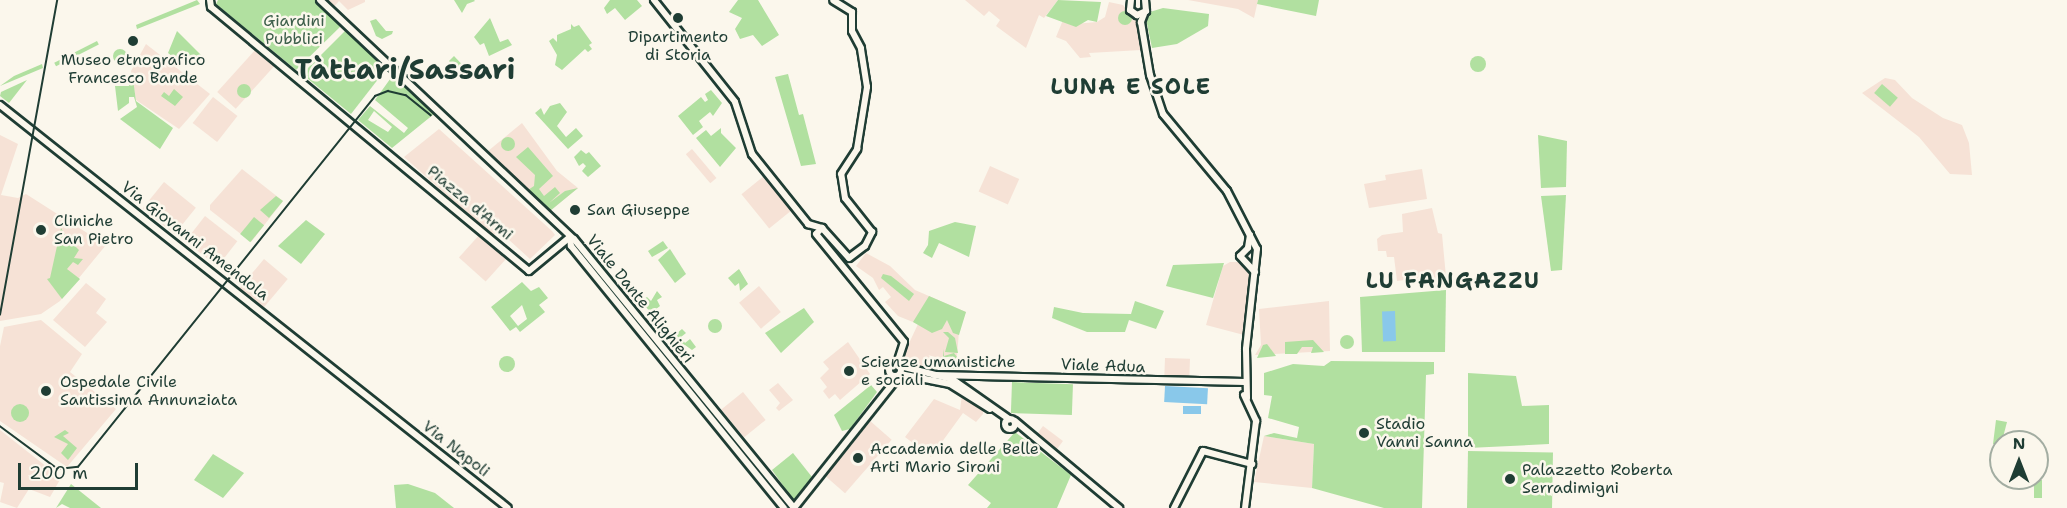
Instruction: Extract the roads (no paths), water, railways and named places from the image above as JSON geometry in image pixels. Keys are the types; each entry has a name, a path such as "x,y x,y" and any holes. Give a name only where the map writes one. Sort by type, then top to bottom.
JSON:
{"main road":[{"name":"Piazza d'Armi","path":"210,0 218,13 394,156 529,271 570,237"},
{"path":"320,0 570,237"},
{"path":"654,0 735,102 752,154 808,224 822,228 849,258 865,246 872,232 845,198 840,174 857,149 867,87 864,63 852,31 850,8 833,0"},
{"path":"1131,0 1129,8 1141,22 1153,90 1169,122 1206,162 1250,231 1257,249 1243,382 1246,398 1256,421 1245,508"},
{"path":"1141,22 1147,8 1145,0"},
{"path":"1136,15 1144,14"},
{"name":"Via Giovanni Amendola","path":"0,105 387,411"},
{"path":"794,508 899,370 904,342 816,234 822,228"},
{"path":"1250,231 1249,246 1240,256 1255,273"},
{"name":"Viale Dante Alighieri","path":"570,237 794,508"},
{"name":"Viale Dante Alighieri","path":"570,237 570,246 784,508"},
{"path":"879,396 891,365 899,370 950,384 1021,430 1119,508"},
{"path":"889,372 899,370 934,375 969,388 1011,423"},
{"name":"Viale Adua","path":"934,375 1221,384 1243,382"},
{"name":"Via Napoli","path":"387,411 508,508"},
{"path":"1174,508 1203,452 1252,464"},
{"path":"761,480 768,475"}],"water":[{"path":"1382,311 1395,311 1396,341 1383,341"},
{"path":"1165,386 1208,388 1207,404 1164,402"},
{"path":"1183,406 1201,406 1201,414 1183,414"}],"tram line":[{"path":"0,315 57,0"},
{"path":"0,426 58,469 78,467 375,96 388,91 406,95 431,115"}],"place":[{"name":"Dipartimento di Storia","path":"678,18"},
{"name":"Museo etnografico Francesco Bande","path":"133,41"},
{"name":"San Giuseppe","path":"575,210"},
{"name":"Cliniche San Pietro","path":"41,230"},
{"name":"Scienze umanistiche e sociali","path":"849,371"},
{"name":"Ospedale Civile Santissima Annunziata","path":"46,391"},
{"name":"Stadio Vanni Sanna","path":"1364,433"},
{"name":"Accademia delle Belle Arti Mario Sironi","path":"858,458"},
{"name":"Palazzetto Roberta Serradimigni","path":"1510,479"}],"district":[{"name":"Tàttari/Sassari","path":"405,69"},
{"name":"LUNA E SOLE","path":"1131,87"},
{"name":"LU FANGAZZU","path":"1453,281"}],"park label":[{"name":"Giardini Pubblici","path":"294,30"}]}
